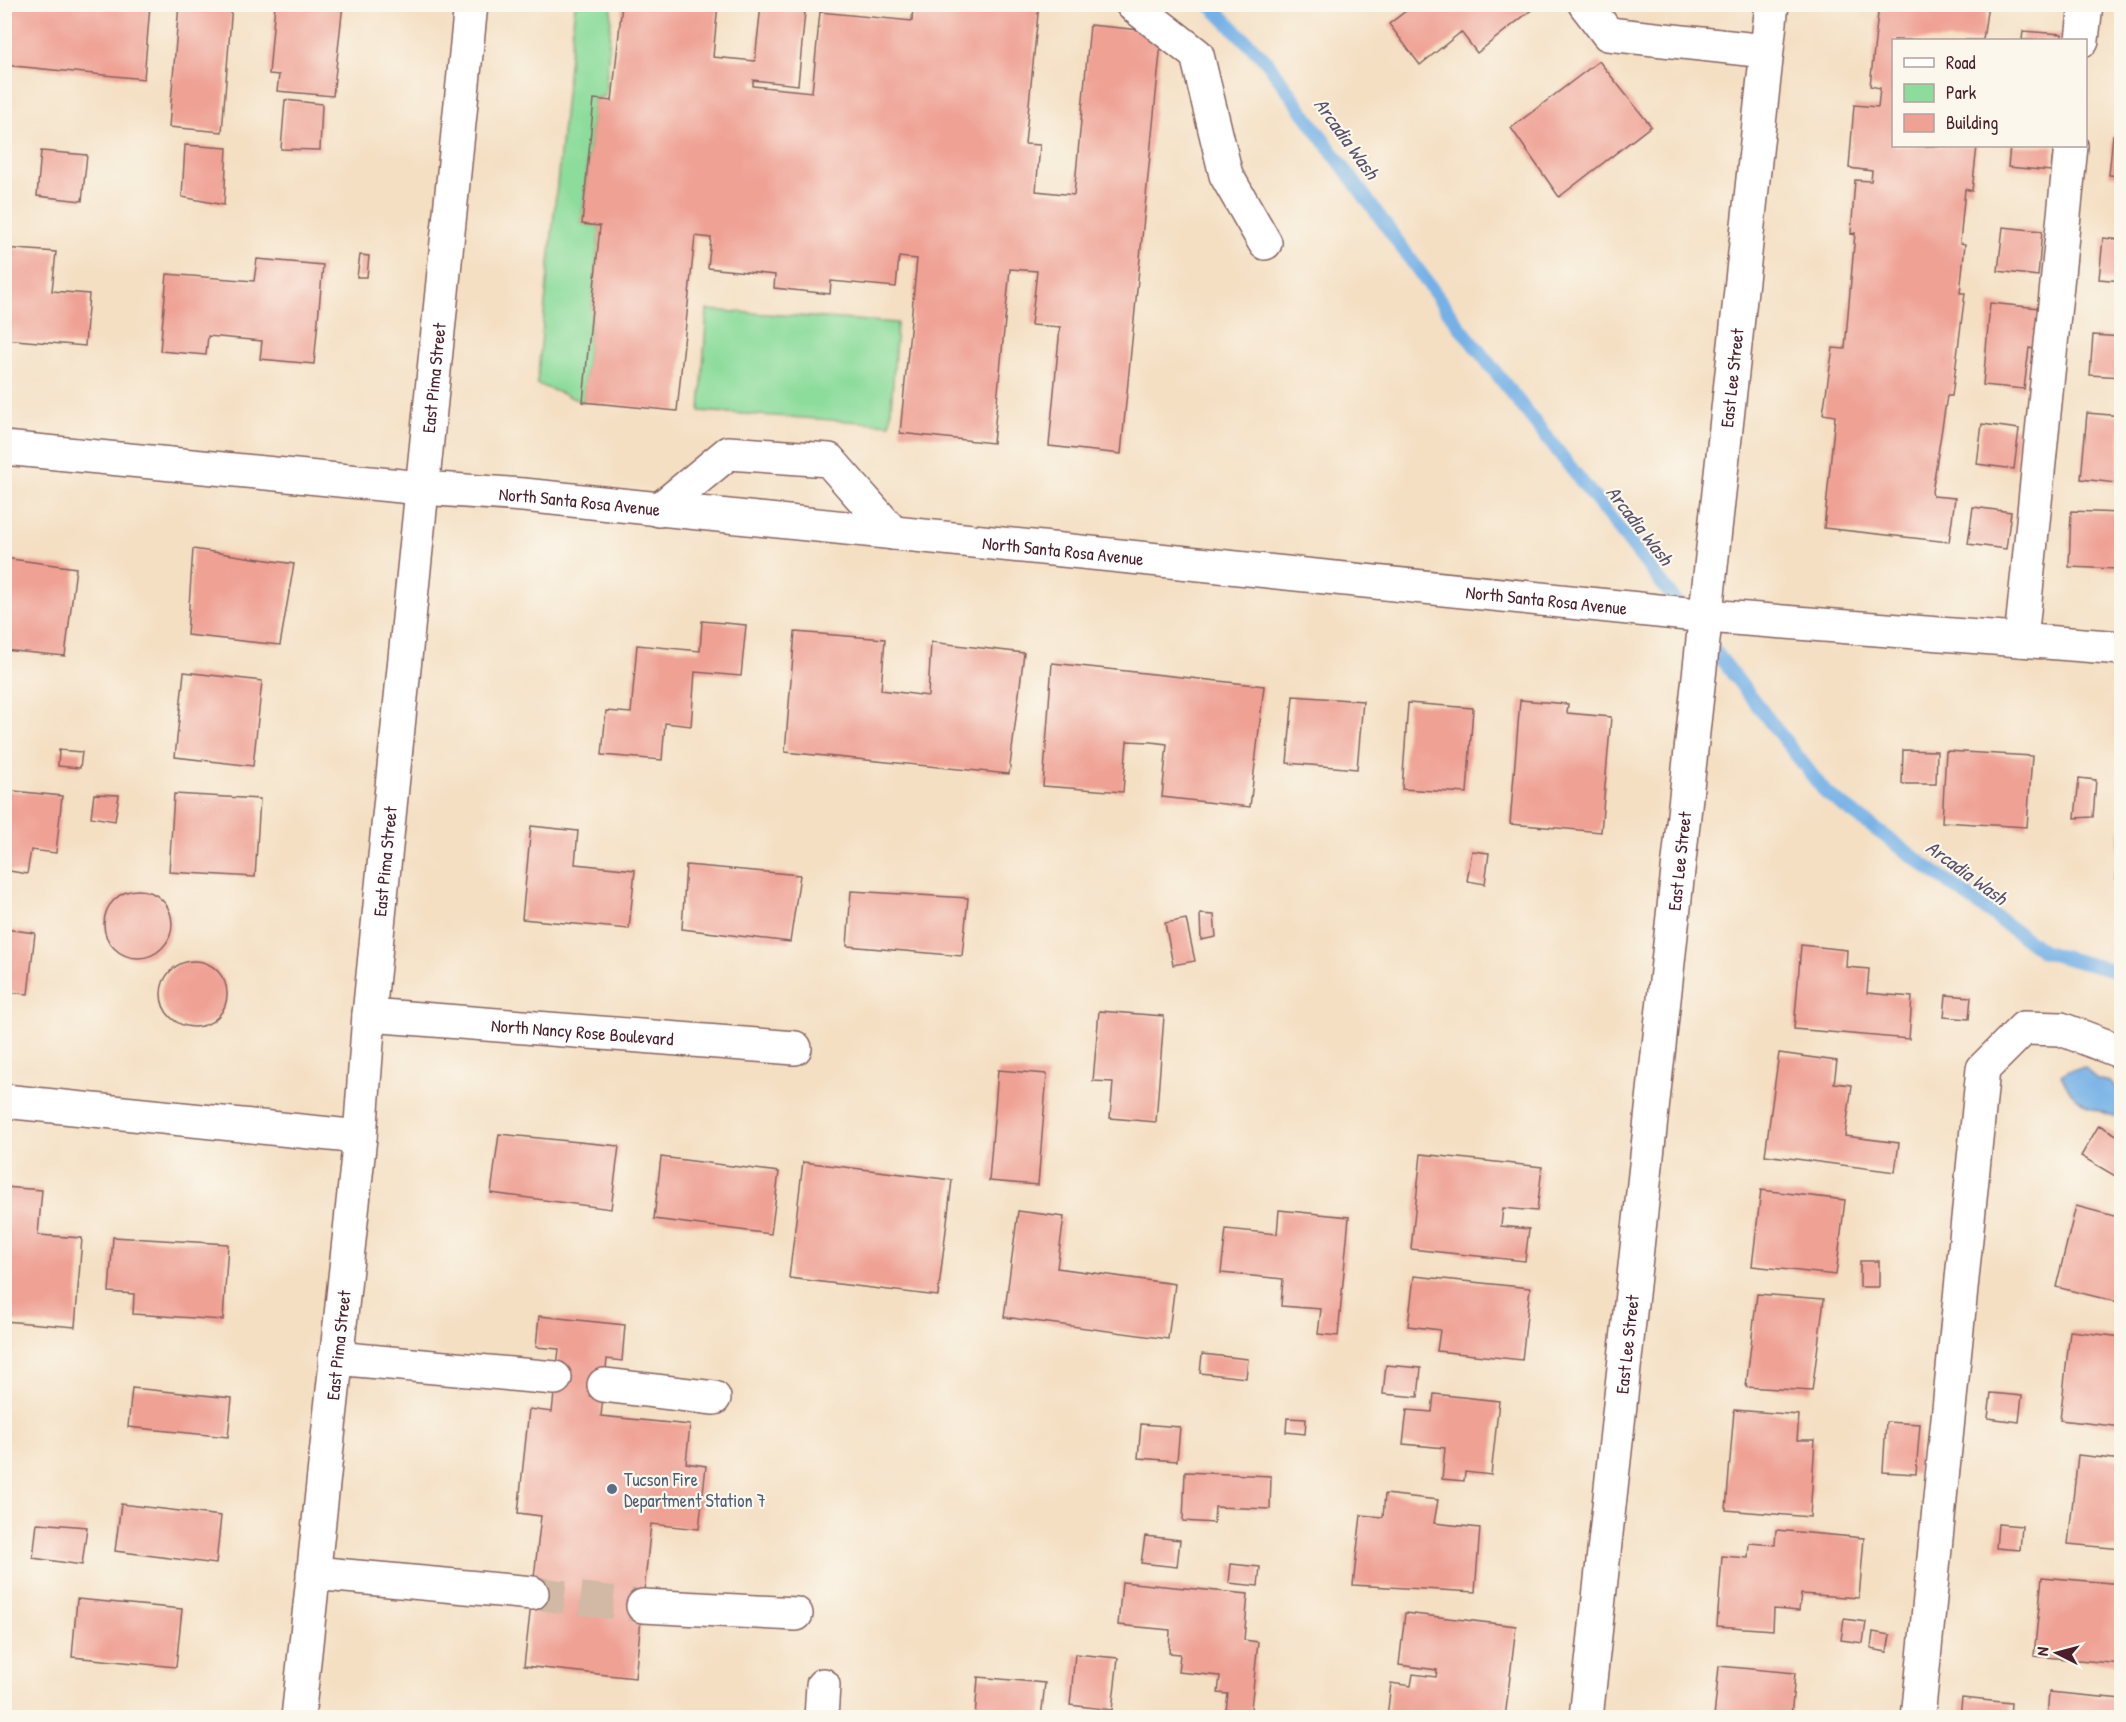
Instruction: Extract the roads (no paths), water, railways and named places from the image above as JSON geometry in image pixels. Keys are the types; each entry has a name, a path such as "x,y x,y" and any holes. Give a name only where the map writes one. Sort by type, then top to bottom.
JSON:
{"street":[{"name":"East Pima Street","path":"298,1718 360,1137 369,1015 471,4"},
{"path":"1132,4 1197,55 1226,175 1265,243"},
{"path":"1585,4 1608,34 1766,51"},
{"name":"East Lee Street","path":"1586,1718 1772,4"},
{"path":"2082,39 2085,4"},
{"path":"2021,640 2071,147"},
{"name":"North Santa Rosa Avenue","path":"4,448 422,488 522,495 1707,616 2121,648"},
{"path":"659,510 728,453 829,460 893,533"},
{"name":"North Nancy Rose Boulevard","path":"369,1015 795,1048"},
{"path":"1918,1718 1983,1069 2024,1028 2061,1029 2121,1052"},
{"path":"4,1101 360,1137"},
{"path":"335,1358 555,1378"},
{"path":"604,1385 714,1398"},
{"path":"313,1574 532,1593"},
{"path":"643,1606 796,1614"},
{"path":"820,1718 823,1685"}],"water":[{"path":"2085,1067 2097,1079 2110,1082 2120,1092 2118,1117 2091,1108 2071,1092 2061,1075 2069,1070"}],"waterway":[{"name":"Arcadia Wash","path":"1209,4 1267,62 1456,322 1682,609"},
{"name":"Arcadia Wash","path":"1707,641 1826,793 2044,952 2122,973"}],"tunnel":[{"path":"532,1593 643,1606"}],"place":[{"name":"Tucson Fire Department Station 7","path":"612,1489"}]}
